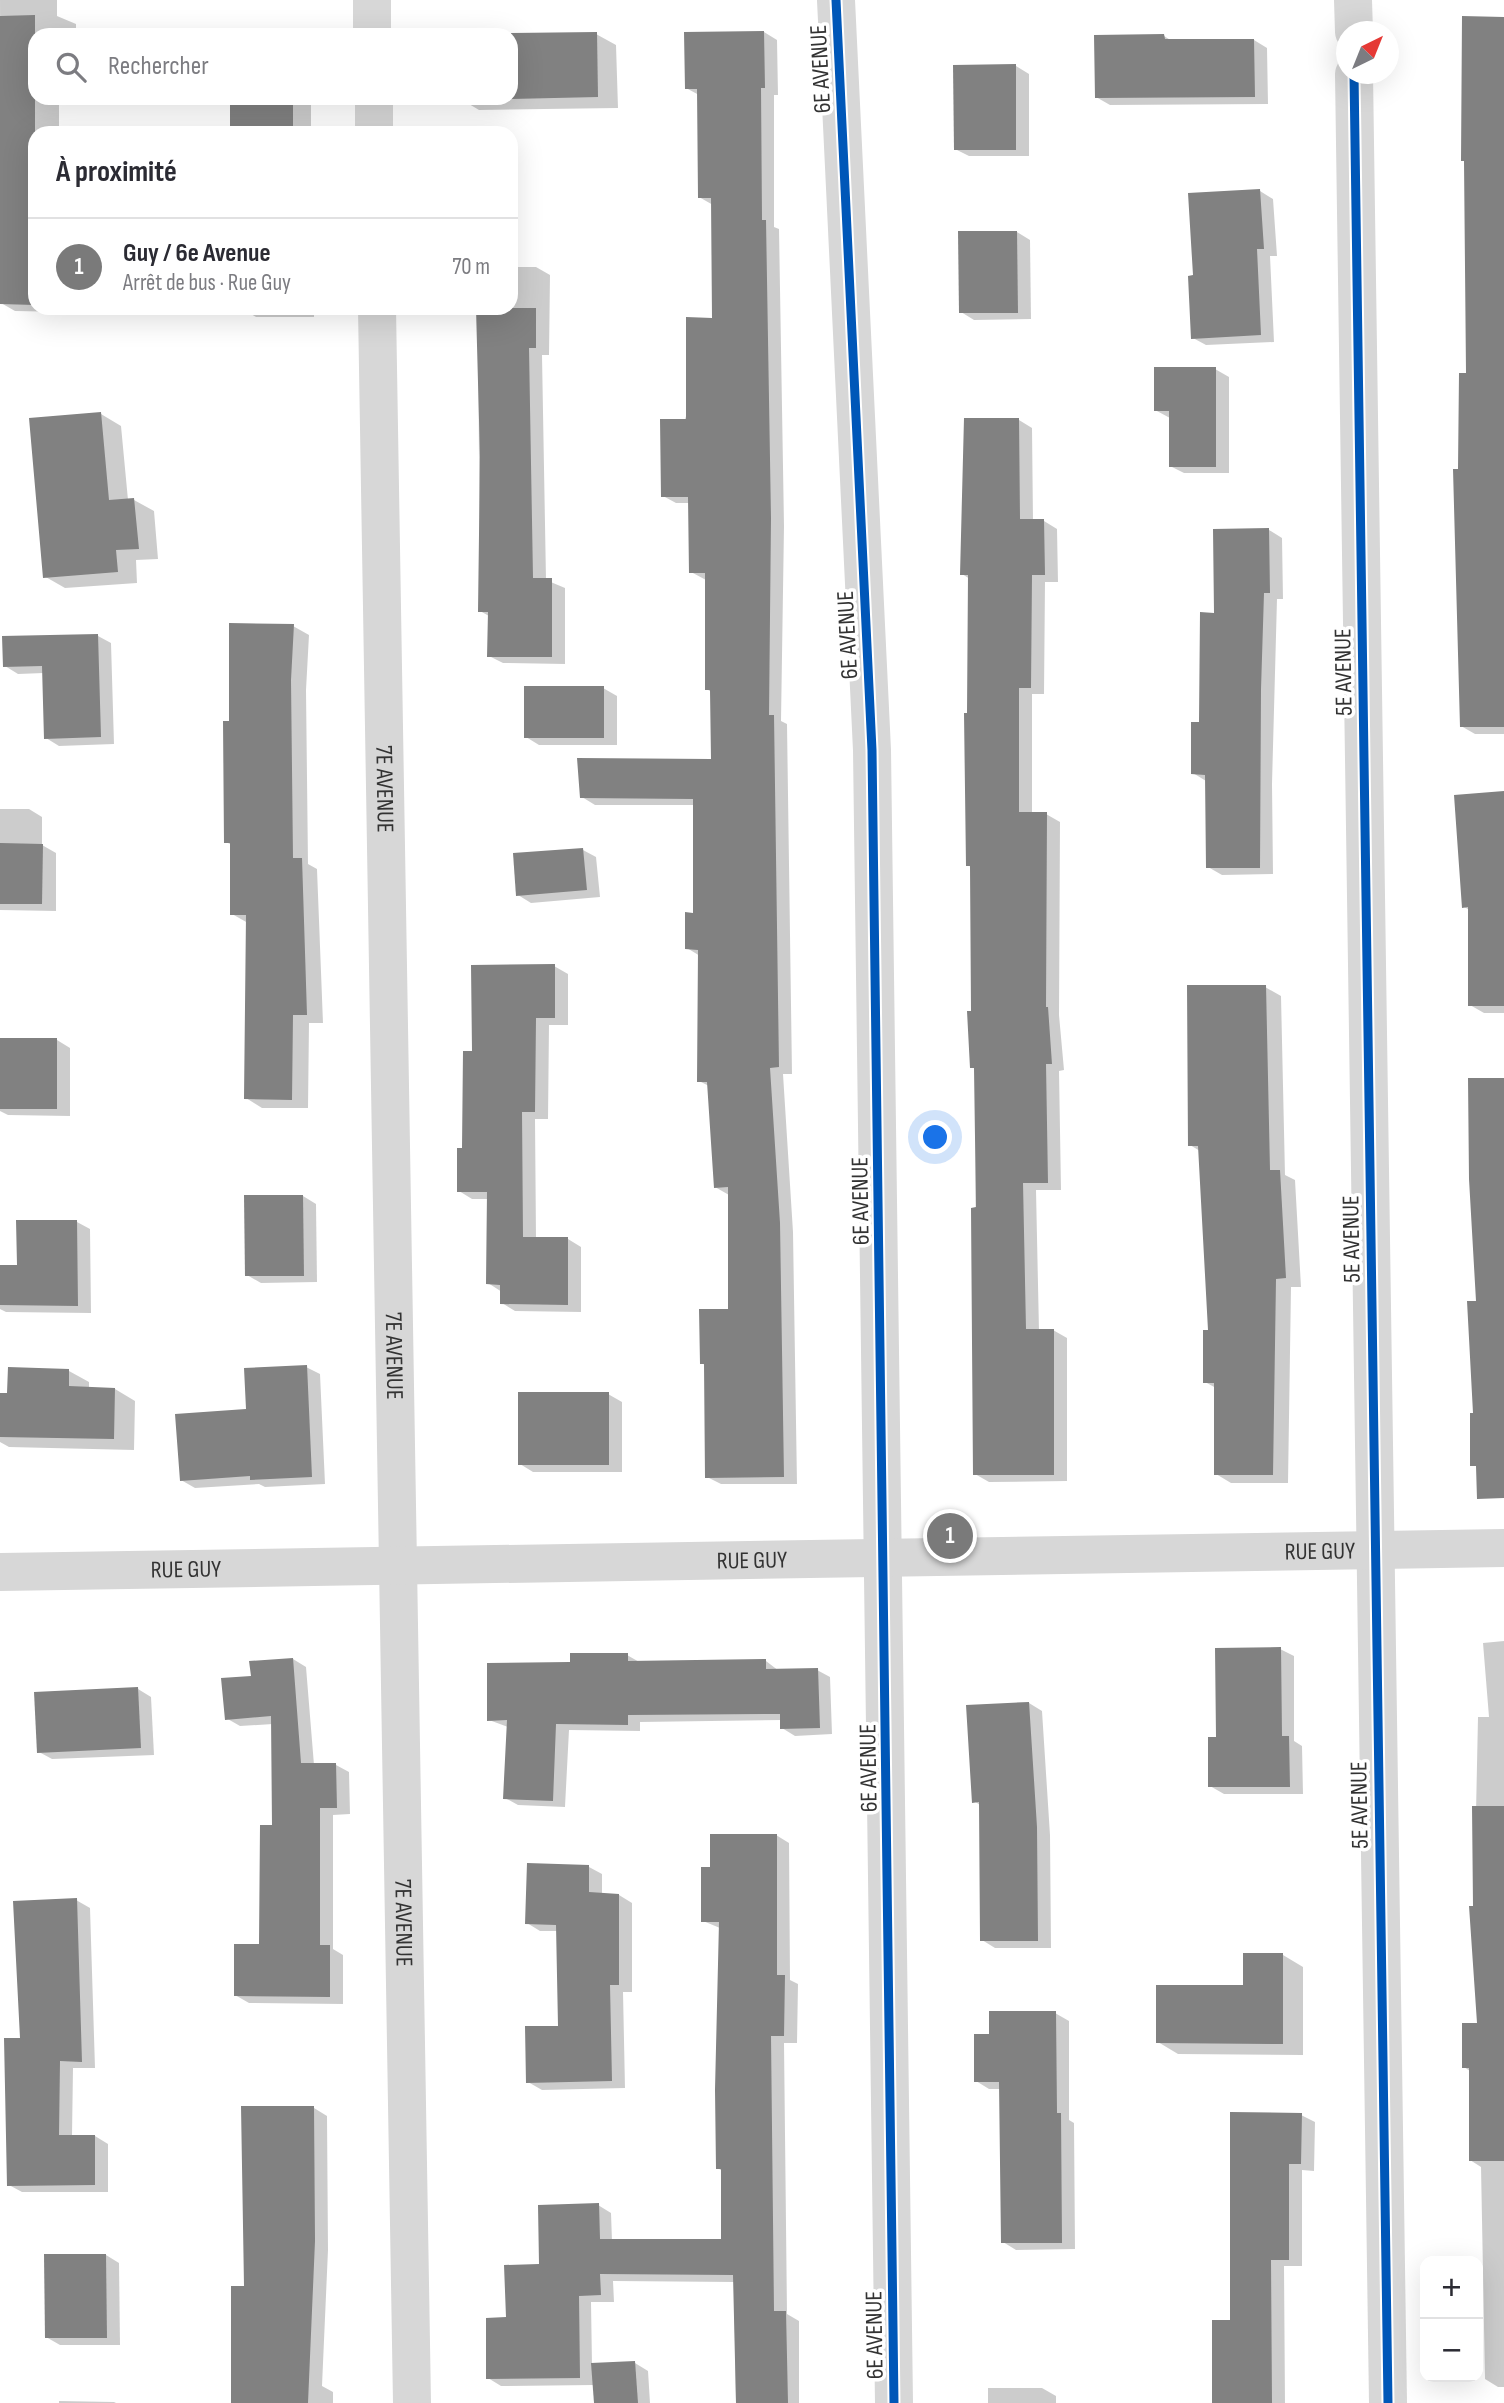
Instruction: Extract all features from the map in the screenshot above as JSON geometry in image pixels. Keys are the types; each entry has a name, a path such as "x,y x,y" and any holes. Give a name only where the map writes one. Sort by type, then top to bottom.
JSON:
{"street":[{"path":"372,0 372,28"},
{"name":"6E AVENUE","path":"836,0 872,750 885,1556 894,2403"},
{"path":"1353,0 1354,21"},
{"name":"5E AVENUE","path":"1354,84 1388,2403"},
{"path":"373,105 374,126"},
{"name":"7E AVENUE","path":"377,315 412,2403"},
{"name":"RUE GUY","path":"0,1573 885,1556 1504,1548"}],"building":[{"path":"35,15 35,28 28,28 28,105 35,105 35,126 28,126 28,305 0,304 0,16"},
{"path":"1462,16 1504,17 1504,727 1460,727 1453,469 1458,469 1459,373 1466,373 1464,161 1461,161"},
{"path":"764,31 765,88 761,88 762,220 766,220 771,518 769,715 774,715 779,1067 770,1068 780,1223 784,1477 705,1478 704,1364 700,1364 699,1309 728,1309 728,1187 714,1188 707,1082 697,1082 698,950 685,949 685,912 693,913 693,799 580,798 577,758 711,759 710,690 705,690 705,573 689,573 688,497 661,497 660,419 686,419 686,317 712,318 711,198 698,198 697,89 685,89 684,32"},
{"path":"597,32 598,97 518,99 518,33"},
{"path":"1164,34 1165,39 1254,39 1255,97 1095,98 1094,35"},
{"path":"1016,64 1016,150 954,150 953,65"},
{"path":"230,105 293,105 293,126 230,126"},
{"path":"1260,189 1264,249 1257,249 1261,335 1191,339 1188,276 1193,275 1188,193"},
{"path":"958,231 1017,231 1018,313 959,313"},
{"path":"518,308 536,308 536,348 529,348 533,578 552,578 552,657 487,657 488,612 478,612 480,457 476,315 518,315"},
{"path":"1154,367 1216,367 1216,467 1169,467 1169,411 1154,411"},
{"path":"101,412 109,500 134,498 139,549 116,550 118,572 43,578 29,418"},
{"path":"964,418 1019,418 1020,519 1044,519 1045,575 1032,575 1031,688 1019,688 1019,812 1047,812 1046,1007 1052,1064 1046,1064 1048,1183 1023,1183 1026,1329 1054,1329 1054,1475 973,1475 971,1208 976,1207 974,1068 970,1068 967,1011 971,1011 970,866 966,866 964,713 967,713 968,575 960,575"},
{"path":"1269,528 1270,593 1264,593 1261,689 1260,868 1206,868 1205,775 1191,774 1191,722 1199,722 1200,612 1214,613 1213,529"},
{"path":"229,623 294,624 291,680 293,858 302,858 307,1015 293,1015 292,1100 244,1099 246,915 230,915 230,843 224,843 223,721 229,721"},
{"path":"98,634 101,737 44,739 42,666 3,667 2,636"},
{"path":"524,686 604,686 604,738 524,738"},
{"path":"1504,791 1504,1006 1468,1006 1468,907 1462,908 1454,795"},
{"path":"0,843 43,844 42,904 0,904"},
{"path":"583,848 587,890 516,896 513,853"},
{"path":"555,964 555,1018 536,1018 535,1112 522,1112 523,1237 568,1237 568,1305 500,1304 500,1285 486,1284 487,1192 457,1192 457,1148 462,1148 463,1051 472,1051 471,965"},
{"path":"1187,985 1266,985 1270,1170 1280,1170 1286,1278 1276,1279 1273,1475 1214,1475 1214,1383 1203,1383 1203,1330 1208,1330 1198,1146 1188,1146"},
{"path":"0,1038 57,1038 57,1109 0,1109"},
{"path":"1468,1078 1504,1078 1504,1498 1477,1499 1476,1466 1470,1466 1470,1413 1473,1413 1467,1301 1476,1301 1469,1179"},
{"path":"244,1195 303,1195 304,1276 245,1276"},
{"path":"16,1220 77,1220 78,1306 0,1305 0,1265 17,1265"},
{"path":"307,1365 312,1477 250,1480 250,1476 180,1481 175,1414 246,1409 244,1368"},
{"path":"8,1367 69,1369 69,1386 115,1388 114,1439 0,1437 0,1393 7,1393"},
{"path":"518,1392 609,1392 609,1465 518,1465"},
{"path":"1281,1647 1282,1736 1289,1736 1290,1787 1208,1787 1208,1737 1216,1737 1215,1648"},
{"path":"570,1653 628,1653 628,1661 766,1659 766,1669 818,1668 820,1728 780,1729 780,1714 628,1715 628,1725 556,1724 553,1801 503,1799 507,1720 487,1721 487,1663 570,1662"},
{"path":"293,1658 301,1763 336,1763 337,1808 320,1808 320,1945 330,1945 330,1997 234,1996 234,1944 259,1944 260,1825 272,1825 271,1716 225,1720 221,1678 251,1676 249,1661"},
{"path":"138,1687 141,1748 37,1753 34,1692"},
{"path":"1029,1702 1037,1827 1038,1941 980,1941 979,1802 972,1803 966,1705"},
{"path":"1472,1806 1504,1806 1504,2161 1469,2161 1469,2068 1462,2068 1462,2023 1477,2023 1469,1906 1473,1906"},
{"path":"710,1834 777,1834 777,1975 785,1975 784,2036 771,2036 774,2311 786,2311 788,2403 736,2403 733,2275 600,2274 601,2295 579,2296 580,2378 486,2379 486,2318 506,2317 504,2265 539,2264 538,2205 599,2203 600,2239 721,2239 721,2169 716,2169 715,2090 719,1922 701,1922 701,1867 710,1867"},
{"path":"527,1863 589,1865 589,1892 619,1894 619,1985 610,1985 612,2081 526,2083 525,2026 558,2026 556,1925 525,1924"},
{"path":"77,1898 82,2062 60,2061 59,2135 95,2135 95,2185 7,2186 4,2038 20,2038 13,1901"},
{"path":"1243,1953 1283,1953 1283,2044 1156,2043 1156,1985 1243,1985"},
{"path":"989,2011 1056,2011 1057,2113 1061,2113 1062,2243 1001,2243 999,2082 974,2082 974,2034 989,2034"},
{"path":"241,2106 314,2106 315,2241 308,2403 231,2403 231,2286 244,2286"},
{"path":"1230,2112 1302,2113 1301,2164 1289,2164 1289,2260 1271,2260 1272,2403 1212,2403 1212,2320 1230,2320"},
{"path":"44,2254 106,2254 107,2338 45,2338"},
{"path":"635,2361 638,2403 594,2403 591,2363"}],"cycle path":[{"path":"836,0 872,750 894,2403"},
{"path":"1354,84 1388,2403"}],"place":[{"name":"Guy / 6e Avenue","path":"950,1536"}]}
